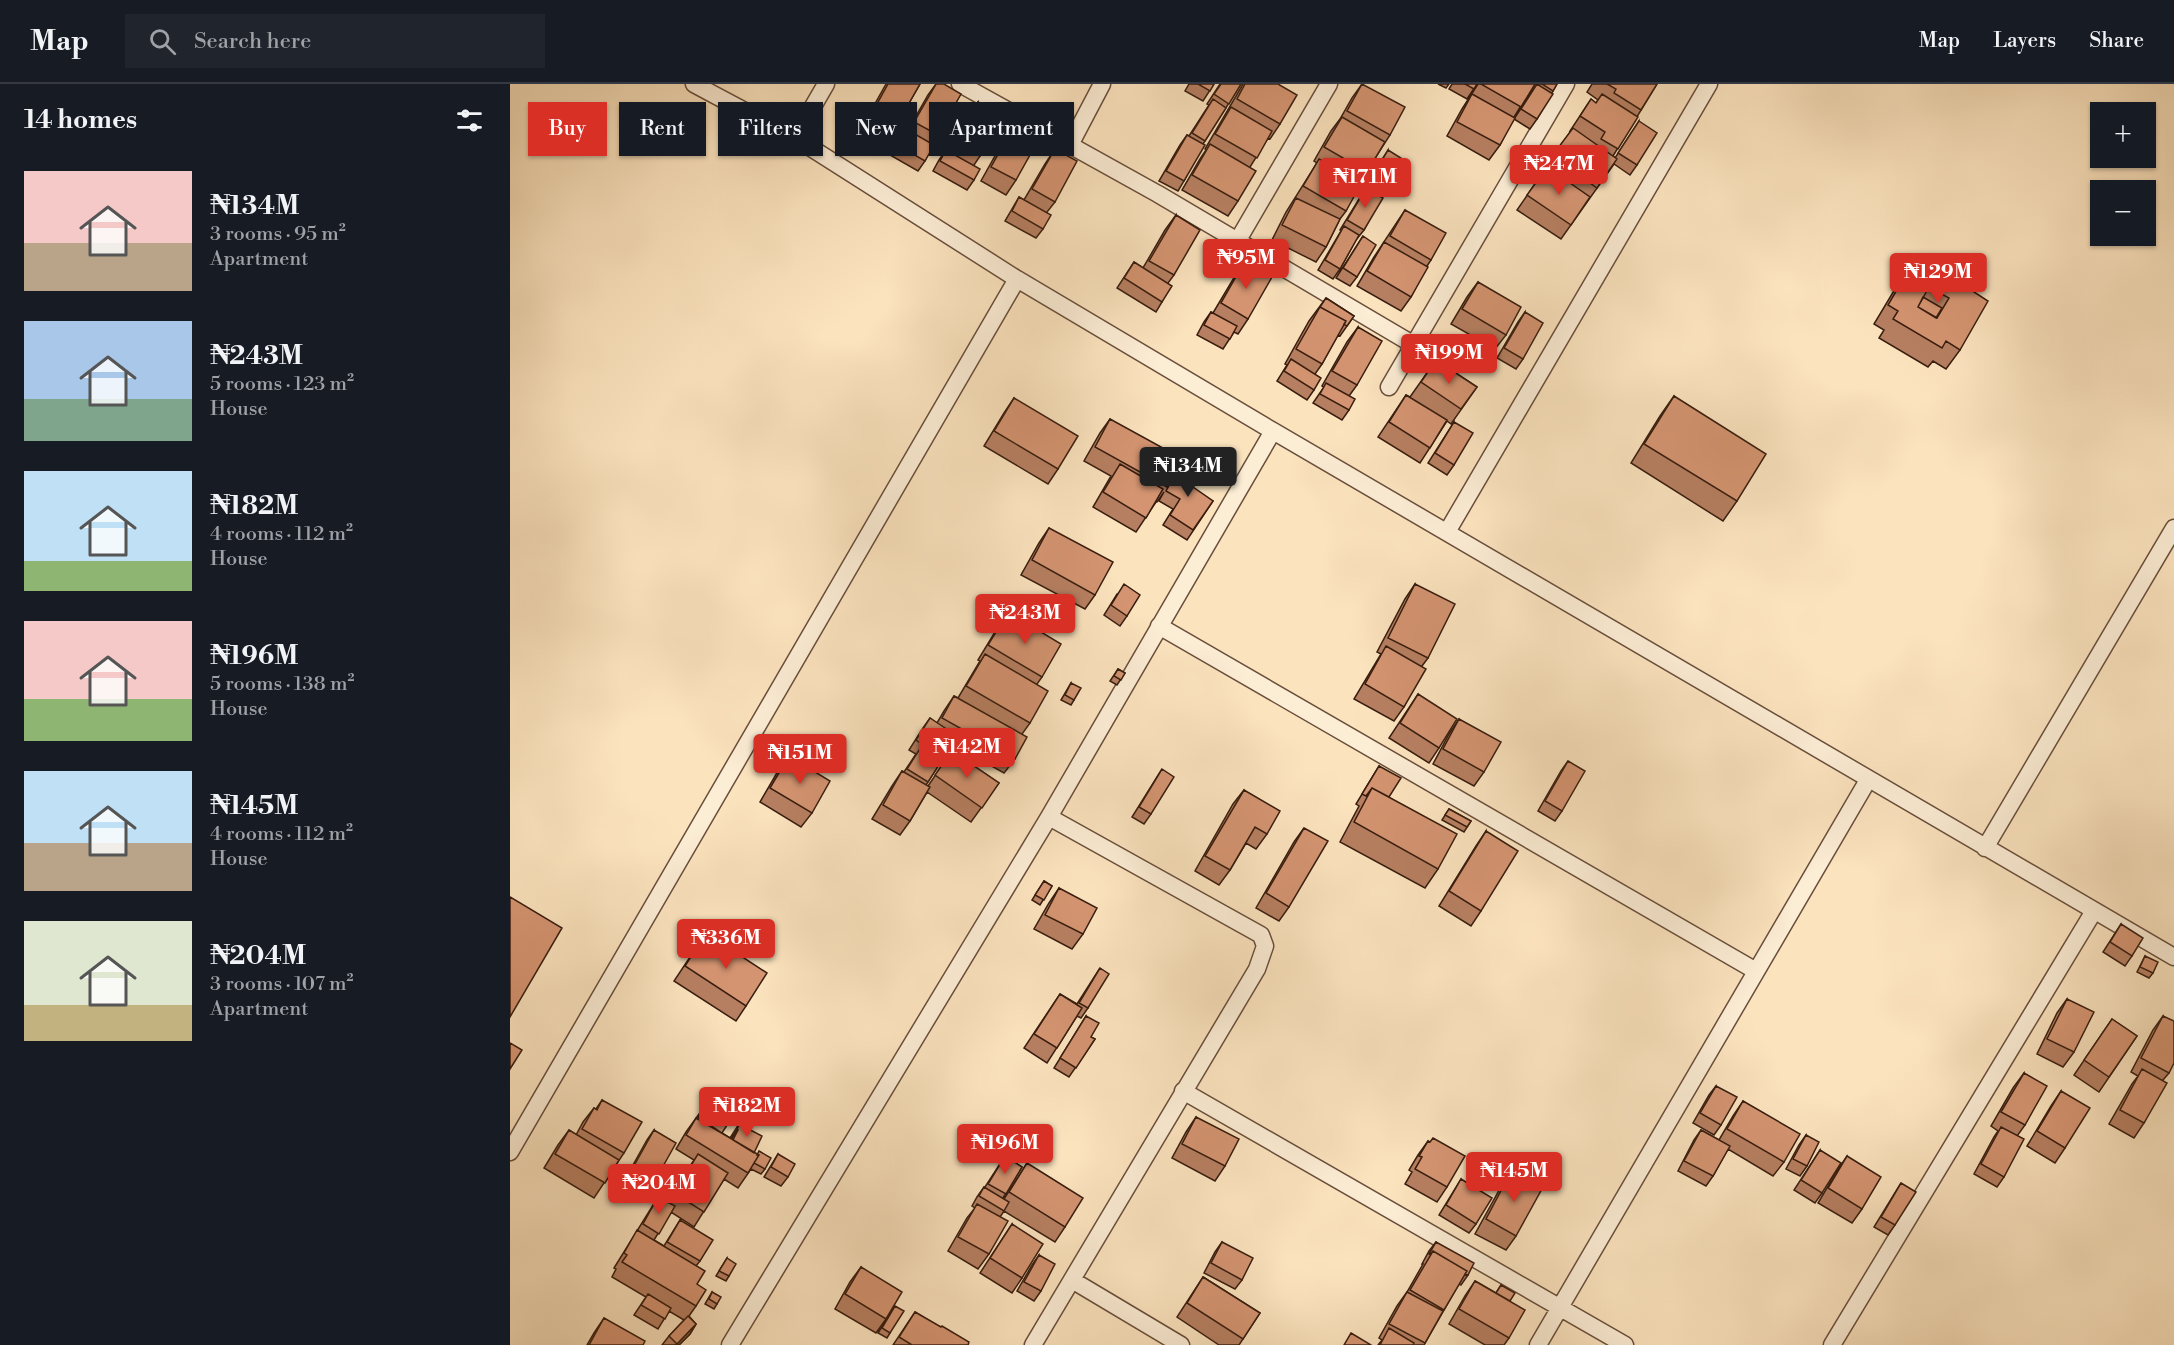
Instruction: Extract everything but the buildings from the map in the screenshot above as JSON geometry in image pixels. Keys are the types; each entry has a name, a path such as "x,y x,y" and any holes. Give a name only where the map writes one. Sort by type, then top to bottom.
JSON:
{"street":[{"path":"694,84 728,102"},
{"path":"816,102 826,84"},
{"path":"960,84 992,102"},
{"path":"1074,137 1102,84"},
{"path":"1238,240 1329,84"},
{"path":"1389,387 1566,84"},
{"path":"1447,532 1709,84"},
{"path":"1074,147 1238,240 1414,345"},
{"path":"823,156 1017,279 1273,431 2174,957"},
{"path":"510,1152 1017,279"},
{"path":"730,1345 1049,817 1273,431"},
{"path":"1984,848 2174,528"},
{"path":"1159,626 1756,971"},
{"path":"1538,1345 1868,780"},
{"path":"1033,1345 1262,959 1265,946 1261,935 1049,817"},
{"path":"1832,1345 2094,911"},
{"path":"1183,1091 1625,1345"},
{"path":"1072,1280 1182,1345"}]}
